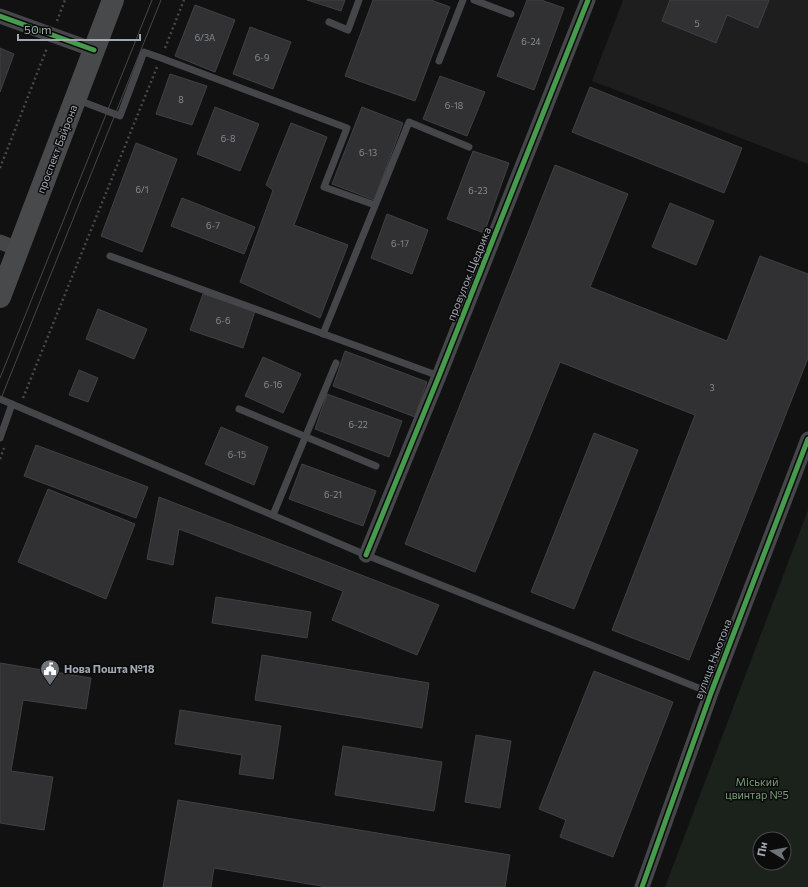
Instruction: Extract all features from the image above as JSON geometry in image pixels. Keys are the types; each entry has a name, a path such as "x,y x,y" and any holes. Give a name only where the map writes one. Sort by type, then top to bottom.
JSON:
{"main road":[{"name":"проспект Байрона","path":"0,297 9,246 76,99 113,0"}],"street":[{"name":"провулок Щедрика","path":"366,555 439,376 588,0"},
{"path":"0,16 94,50"},
{"name":"вулиця Ньютона","path":"642,887 711,693 808,439"}],"lane":[{"path":"329,22 348,30 359,0"},
{"path":"439,61 463,0"},
{"path":"474,0 511,14"},
{"path":"76,99 120,116 144,52 161,58 347,128 324,186 375,205"},
{"path":"323,334 409,122 469,147"},
{"path":"110,256 439,376"},
{"path":"273,515 336,363"},
{"path":"0,399 366,555 711,693"},
{"path":"0,438 12,404"},
{"path":"239,409 376,466"}],"path":[{"path":"0,168 65,0"},
{"path":"20,407 184,0"}],"shaded area":[{"path":"623,0 808,0 808,164 592,81"}],"green space":[{"name":"Міський цвинтар №5","path":"808,510 808,887 665,887"}],"building":[{"path":"307,0 345,0 341,11"},
{"path":"373,0 431,0 450,7 415,101 345,76"},
{"path":"527,0 541,0 564,8 534,90 497,76"},
{"path":"670,0 769,0 758,28 727,15 716,43 662,21"},
{"path":"195,5 235,20 215,72 175,56"},
{"path":"250,27 291,42 273,89 233,74"},
{"path":"0,48 14,54 0,92"},
{"path":"170,74 207,86 192,125 156,114"},
{"path":"440,76 485,92 467,136 423,119"},
{"path":"590,87 742,148 724,193 572,132"},
{"path":"215,107 259,124 240,171 197,154"},
{"path":"362,107 403,123 374,200 332,184"},
{"path":"291,123 327,137 294,225 348,245 320,318 240,282 273,190 266,185"},
{"path":"136,143 177,159 142,252 101,236"},
{"path":"473,151 509,163 484,233 447,219"},
{"path":"555,165 628,194 590,287 727,341 760,256 808,274 808,358 689,660 612,630 695,415 560,362 475,572 405,544"},
{"path":"182,198 255,227 244,254 171,226"},
{"path":"670,203 714,221 696,265 652,247"},
{"path":"387,214 428,230 412,274 371,258"},
{"path":"203,294 255,311 243,348 190,330"},
{"path":"98,309 147,329 134,359 86,339"},
{"path":"345,351 427,382 415,417 333,386"},
{"path":"263,357 301,374 283,413 245,396"},
{"path":"79,370 98,378 88,402 69,395"},
{"path":"327,394 402,421 389,457 315,429"},
{"path":"221,427 268,447 254,485 205,464"},
{"path":"594,433 638,450 574,609 531,592"},
{"path":"36,445 148,487 136,518 24,476"},
{"path":"302,464 376,491 363,526 289,499"},
{"path":"48,489 135,524 106,599 18,562"},
{"path":"159,497 439,605 417,655 332,620 343,591 179,529 173,565 147,559"},
{"path":"216,597 311,612 307,638 212,623"},
{"path":"262,655 429,683 422,728 255,700"},
{"path":"0,663 91,678 86,709 23,700 11,771 53,777 44,830 0,823"},
{"path":"594,671 673,702 613,857 560,837 566,820 539,809"},
{"path":"180,710 281,726 273,779 239,774 242,755 175,744"},
{"path":"476,735 511,741 500,808 465,802"},
{"path":"343,746 442,762 434,811 335,795"},
{"path":"178,800 510,855 505,887 327,887 214,868 211,887 163,887"}],"tram line":[{"path":"0,378 152,0"},
{"path":"0,401 161,0"}],"cycle path":[{"path":"366,555 439,376 588,0"},
{"path":"0,16 94,50"},
{"path":"642,887 711,693 808,439"}],"place":[{"name":"Нова Пошта №18","path":"50,686"}]}
